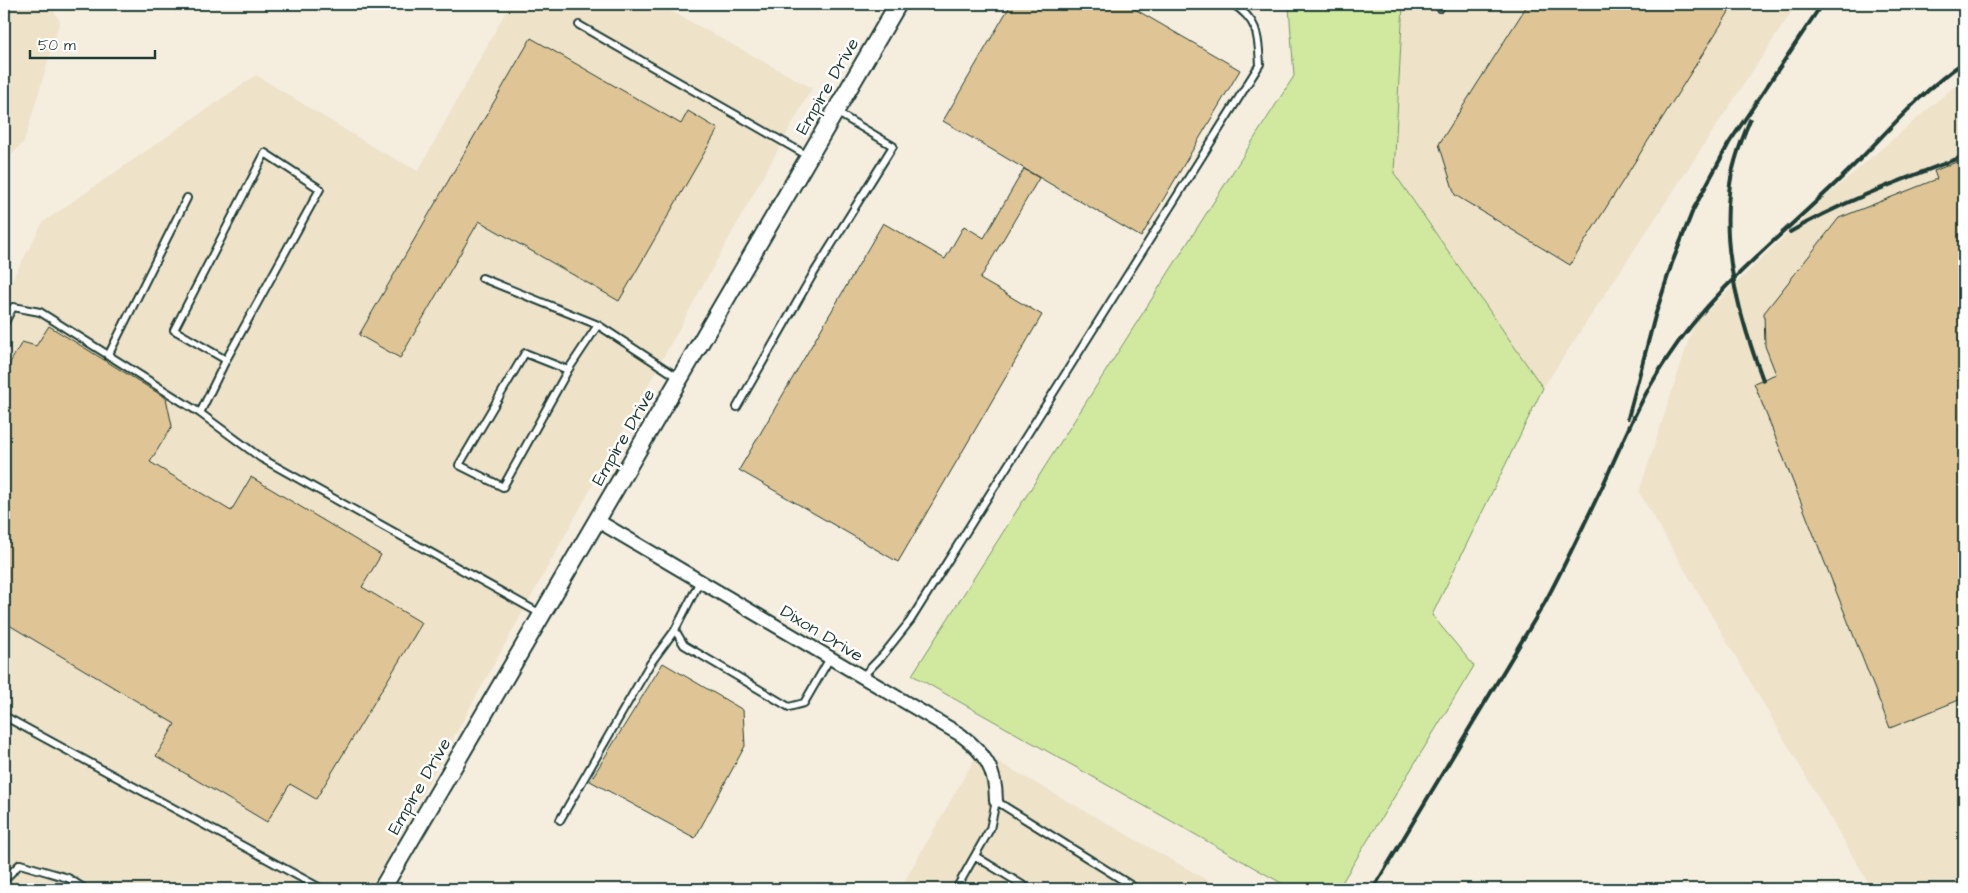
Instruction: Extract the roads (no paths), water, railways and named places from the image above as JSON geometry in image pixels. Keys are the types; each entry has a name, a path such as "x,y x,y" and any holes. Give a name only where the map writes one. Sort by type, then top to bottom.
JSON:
{"street":[{"name":"Empire Drive","path":"382,889 898,4"},
{"name":"Dixon Drive","path":"598,521 976,746 993,774 996,801"}],"lane":[{"path":"862,677 883,655 910,621 1260,64 1258,34 1245,12 1233,4"},
{"path":"579,25 809,157"},
{"path":"737,407 812,276 893,146 835,111"},
{"path":"200,413 226,360 320,189 265,153 174,330 226,360"},
{"path":"108,356 187,198"},
{"path":"482,278 598,325 680,379"},
{"path":"4,324 14,307 40,312 200,413 261,458 542,615"},
{"path":"568,370 525,353 459,465 503,487 568,370 598,325"},
{"path":"560,820 650,664 675,630 700,581"},
{"path":"675,630 684,645 789,707 804,703 830,658"},
{"path":"4,716 322,889"},
{"path":"956,889 990,829 996,801 1137,889"},
{"path":"975,856 1029,889"},
{"path":"4,880 20,864 68,878 85,889"}],"railway":[{"path":"1628,418 1655,316 1672,263 1693,210 1729,143 1822,4"},
{"path":"1373,889 1544,604 1582,530 1624,437 1666,360 1684,335 1725,288 1838,181 1914,104 1964,62"},
{"path":"1750,120 1739,146 1732,174 1729,193 1728,240 1735,288 1747,335 1763,380"},
{"path":"1790,232 1854,200 1964,156"}]}
